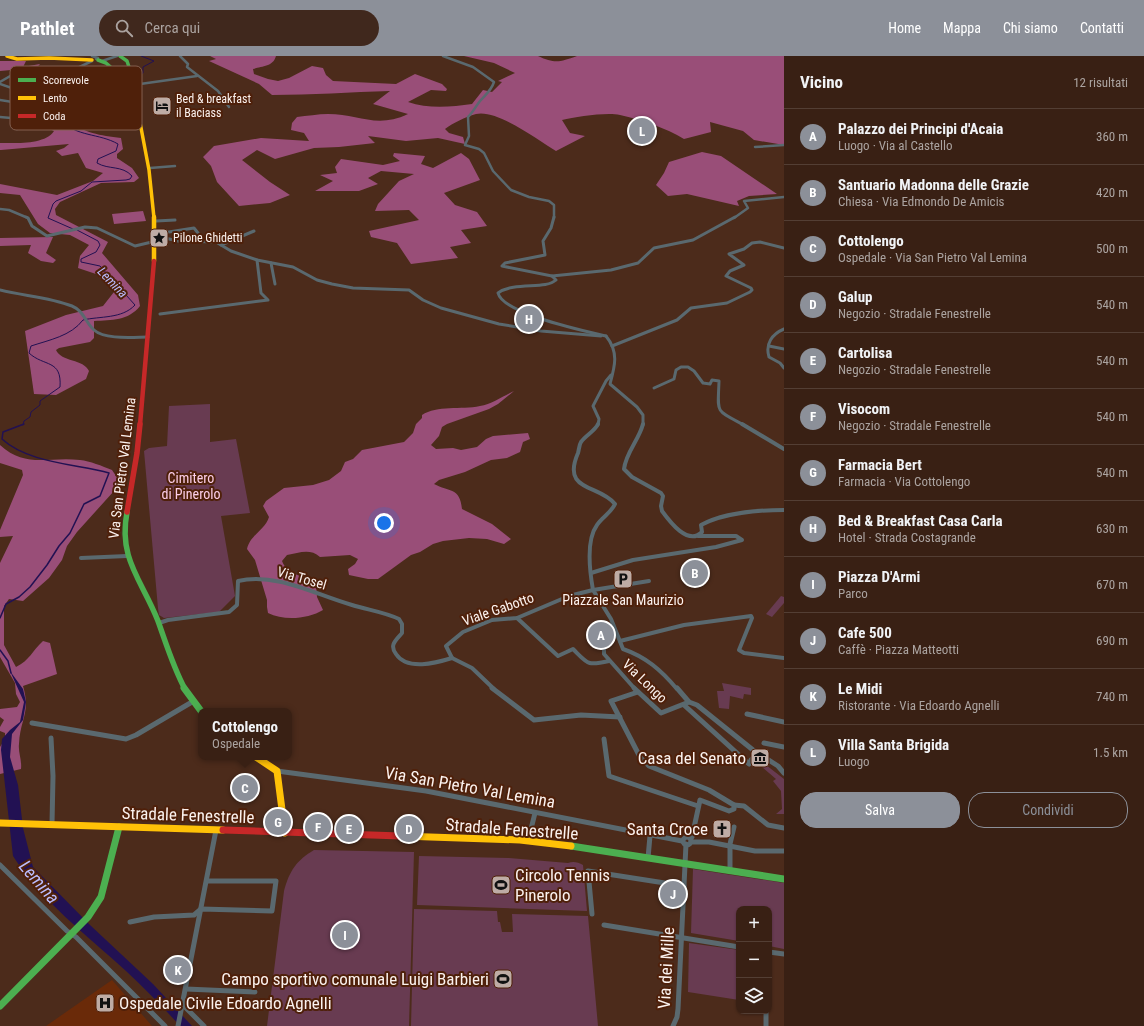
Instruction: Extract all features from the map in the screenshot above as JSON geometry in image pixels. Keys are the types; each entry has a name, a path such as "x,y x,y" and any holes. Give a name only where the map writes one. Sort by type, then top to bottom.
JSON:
{"street":[{"path":"7,56 17,59 71,57 97,60 107,66"},
{"path":"85,66 97,60 118,56"},
{"name":"Via San Pietro Val Lemina","path":"118,56 128,62 128,66"},
{"path":"180,56 188,64 187,67 218,91 229,106"},
{"path":"443,56 473,67 494,82 492,88 468,117 469,134 465,145 484,153 492,172 511,190 529,197 549,201 554,205 554,223 543,240 545,256 505,263 502,266 552,276 611,270 638,263 654,248 693,240 731,220 748,208 744,201 784,197"},
{"path":"0,83 10,76"},
{"path":"142,78 197,76"},
{"path":"0,83 10,86"},
{"path":"0,100 10,102"},
{"path":"0,117 10,119"},
{"name":"Via San Pietro Val Lemina","path":"142,130 150,168 156,221 156,237 135,470 124,523 124,540 127,556 159,623 181,684 198,709"},
{"path":"755,147 784,144"},
{"path":"150,168 175,166"},
{"path":"0,209 9,210 28,218 32,226 48,236 78,227 97,228 135,246 144,245 156,237 193,228 195,228 198,233"},
{"path":"156,221 175,220"},
{"path":"221,245 254,231"},
{"path":"156,237 178,241 213,242 231,251 257,260 271,264 293,267 317,280 332,284 358,288 409,290 435,306 493,322 560,333 606,336"},
{"path":"612,346 677,320 691,308 728,303 750,292 752,290 751,288 726,276 730,271 744,265 729,254 744,249 752,243 760,242 784,248"},
{"path":"160,314 268,300 261,293 257,260"},
{"path":"271,264 276,284"},
{"path":"552,276 556,280 550,283 502,289 498,293 499,297 505,302 541,320 606,336 612,346 616,361 611,375 610,384 643,415 642,431 626,458 624,469 632,477 661,493 663,496 660,504 662,511 682,534 696,536 736,536 742,540 703,549 637,558 591,573"},
{"path":"0,290 59,301 74,307 86,315 96,332 106,335 148,337"},
{"path":"784,329 773,335 768,354 769,357 780,363 784,368"},
{"path":"769,346 784,349"},
{"path":"654,388 674,379 676,370 682,366 691,368 705,384 710,384 712,380 717,380 720,383 718,393 718,409 784,449"},
{"path":"611,375 606,381 593,406 599,419 598,424 582,442 574,460 573,472 581,485 611,499 615,504 614,509 595,527 591,540 591,573 593,590 613,624 623,649 634,653 662,672 687,703 749,764 751,760 759,753"},
{"path":"696,536 702,532 701,526 710,521 756,511 784,510"},
{"path":"81,558 127,556"},
{"name":"Via Tosel","path":"159,623 168,620 229,612 233,610 239,600 236,585 238,581 246,578 260,578 351,605 384,613 399,619 402,624 402,633 395,640 392,648 394,653 405,662 417,665 452,658"},
{"path":"593,590 649,581"},
{"name":"Viale Gabotto","path":"452,658 446,646 448,642 463,632 492,620 517,618 568,596 593,590"},
{"path":"620,641 684,625 751,616 752,618 739,650 744,653 784,658"},
{"path":"517,618 558,656 573,649 587,663 596,664 609,661 604,654 604,644 613,624"},
{"path":"452,658 472,668 498,694 534,720 581,715 620,717"},
{"name":"Via Longo","path":"609,661 638,692 661,713 687,703"},
{"path":"638,692 611,701 640,757 650,766 710,790 734,805 744,806 768,826 784,828"},
{"path":"32,723 126,739 136,735 192,702"},
{"path":"687,703 698,705 778,766 784,773"},
{"path":"747,714 784,722"},
{"path":"51,738 53,776 52,824"},
{"path":"604,739 609,776 698,806 700,800 729,811 734,809 734,805"},
{"path":"764,743 784,747"},
{"name":"Via San Pietro Val Lemina","path":"260,760 277,771 426,791 650,836 708,842 730,847 768,852 784,851"},
{"path":"277,771 285,833"},
{"name":"Via dei Mille","path":"673,1026 677,1017 678,1009 687,841 692,837 698,806"},
{"path":"528,841 535,813"},
{"name":"Stradale Fenestrelle","path":"2,823 528,841 784,879"},
{"path":"0,1006 88,918 101,897 119,827"},
{"path":"730,870 730,847 734,827"},
{"path":"178,1026 216,830"},
{"path":"648,858 650,836"},
{"path":"0,865 74,932 76,937 165,1026"},
{"path":"592,914 588,871 684,886"},
{"path":"130,922 154,917 194,915 201,909 272,911 276,881 207,881"},
{"path":"604,925 736,947"},
{"path":"772,952 784,954"},
{"path":"186,989 256,992"},
{"path":"183,1005 204,1026"},
{"path":"766,1014 766,1026"}],"shaded area":[{"path":"210,56 276,56 275,60 270,64 253,69 254,74 278,81 289,78 312,66 323,68 326,75 333,81 396,84 415,74 442,84 447,89 446,91 431,90 408,102 423,106 440,107 472,104 483,90 492,92 502,82 498,81 515,73 494,63 464,56 538,56 553,61 558,61 577,56 784,56 784,145 754,140 743,131 710,122 711,132 684,139 670,131 645,122 620,115 599,114 562,120 570,133 585,136 556,151 517,126 495,116 476,114 459,120 445,129 449,133 463,137 465,144 438,138 406,141 368,136 375,143 314,148 275,159 257,150 242,160 270,182 290,195 270,203 239,206 217,182 211,166 203,157 214,146 261,138 309,141 304,133 291,130 292,123 297,117 328,114 377,121 397,118 408,114 373,104 390,91 272,95 259,84 209,61 216,59"},
{"path":"0,61 26,61 24,66 10,66 10,70 0,71"},
{"path":"52,130 84,130 99,135 121,138 123,149 117,154 117,158 132,168 139,178 134,182 101,183 60,202 55,209 56,215 108,242 102,253 138,295 140,306 130,315 119,319 94,321 94,338 90,342 59,348 56,350 63,357 82,364 89,371 86,379 56,395 34,394 25,331 66,315 103,306 114,292 96,274 78,268 80,256 89,245 70,235 50,233 38,224 20,195 0,193 0,184 57,195 93,181 103,173 86,168 78,153 62,156 56,151 69,144 0,150 0,143 37,141 50,136 54,131"},
{"path":"702,152 721,156 777,194 749,196 737,201 739,206 687,194 668,196 656,185 669,162"},
{"path":"394,153 425,156 421,164 433,168 461,153 469,159 480,180 444,193 455,205 477,212 487,226 461,230 471,243 450,247 458,258 411,264 397,243 371,237 369,231 419,220 409,210 375,211 378,204 399,181 414,174 381,171 368,178 378,184 359,191 315,191 333,181 320,175 337,173 335,167 341,159 383,165 400,161 393,156"},
{"path":"143,211 146,221 114,224 112,214"},
{"path":"53,237 46,253 56,260 53,263 41,261 28,253 31,245 0,246 0,238"},
{"path":"514,391 498,404 489,409 442,427 439,436 431,445 436,449 453,448 461,450 477,447 486,439 493,436 528,433 530,439 523,442 520,452 507,458 491,460 465,472 439,480 434,484 453,491 459,497 462,509 492,524 511,539 504,544 487,539 469,538 443,541 433,544 420,552 411,555 378,579 368,579 349,575 348,569 355,564 358,559 350,555 320,557 316,554 304,552 287,555 282,561 284,566 292,572 316,584 317,597 323,610 296,618 274,616 268,613 267,600 255,560 247,549 251,540 264,526 269,517 263,506 266,501 284,488 313,485 329,480 341,471 345,462 353,459 362,450 404,442 413,433 416,424 422,418 422,415 428,412 442,409 484,405"},
{"path":"0,445 19,457 29,459 69,459 92,463 112,470 118,479 114,491 77,532 67,546 62,560 49,578 23,601 9,599 4,606 4,645 16,667 28,658 43,641 50,643 57,674 23,686 26,710 19,744 21,769 0,774 0,747 5,739 5,733 0,731 0,727 4,720 0,717 0,709 17,707 20,702 16,694 15,683 0,657 0,563 13,536 0,537 0,530 23,475 22,470 0,463"},
{"name":"Ospedale Civile Edoardo Agnelli","path":"112,980 152,1026 46,1026"}],"green space":[{"name":"Cimitero di Pinerolo","path":"210,404 210,442 236,439 250,513 221,516 235,596 219,612 164,618 159,615 158,608 144,451 149,448 167,446 169,406"},
{"path":"781,596 784,597 784,603 772,617 766,614"},
{"path":"722,683 751,688 751,695 744,694 743,699 730,696 729,709 719,708 717,691 724,691"},
{"path":"766,765 784,779 784,814 776,814 782,809 781,791 773,781 776,779 762,767"},
{"path":"314,850 414,852 409,1026 267,1026 284,891 288,878 294,867 298,862"},
{"name":"Circolo Tennis Pinerolo","path":"419,856 509,858 577,863 583,865 587,911 417,905"},
{"path":"693,869 784,883 784,949 772,947 772,906 736,906 736,940 691,933"},
{"name":"Campo sportivo comunale Luigi Barbieri","path":"414,909 497,911 498,922 500,922 502,932 513,932 512,914 588,916 598,1026 411,1026"},
{"path":"689,943 736,950 736,1000 688,992"}],"water":[{"path":"10,671 23,689 26,702 23,720 12,734 10,757 18,785 23,828 33,867 90,925 153,984 192,1026 180,1026 133,978 65,917 37,888 13,856 1,750 2,739 20,722 24,702"}],"waterway":[{"name":"Lemina","path":"141,56 154,61 143,67 142,73"},
{"name":"Lemina","path":"73,229 48,218 53,204 56,201 81,191 92,182 126,180 130,179 132,176 124,170 97,163 98,159 116,151 118,144 76,130"},
{"name":"Lemina","path":"23,424 24,421 30,417 31,412 40,405 40,401 60,387 58,372 51,365 29,353 31,346 66,334 83,320 124,313 135,305 100,266 81,262 81,259 96,252 100,245 98,241 77,230"},
{"name":"Lemina","path":"0,618 6,604 19,597 30,587 47,565 59,546 70,533 84,504 100,496 109,473 39,458 13,447 2,439 3,432 23,424"},
{"name":"Lemina","path":"0,650 8,661 11,673"}],"traffic: fast":[{"path":"120,56 127,61 129,66"},
{"path":"98,60 109,66"},
{"path":"127,512 124,538 129,560 158,620 177,675 199,708"},
{"path":"0,1006 88,917 101,897 119,827"},
{"path":"571,846 784,879"}],"traffic: slow":[{"path":"7,56 17,59 49,58 92,60"},
{"path":"142,130 152,192 155,238 154,261"},
{"path":"260,760 277,771 285,833"},
{"path":"0,823 223,830"},
{"path":"401,836 520,840 571,846"}],"traffic: jam":[{"path":"127,512 137,453 154,261"},
{"path":"223,830 401,836"}],"place":[{"name":"Bed & breakfast il Baciass","path":"162,106"},
{"name":"Villa Santa Brigida","path":"642,131"},
{"name":"Pilone Ghidetti","path":"159,238"},
{"name":"Bed & Breakfast Casa Carla","path":"529,319"},
{"name":"Santuario Madonna delle Grazie","path":"695,573"},
{"name":"Piazzale San Maurizio","path":"623,579"},
{"name":"Palazzo dei Principi d'Acaia","path":"601,635"},
{"name":"Casa del Senato","path":"760,758"},
{"name":"Cottolengo","path":"245,788"},
{"name":"Farmacia Bert","path":"278,822"},
{"name":"Visocom","path":"318,827"},
{"name":"Cartolisa","path":"349,829"},
{"name":"Galup","path":"409,829"},
{"name":"Santa Croce","path":"722,829"},
{"name":"Circolo Tennis Pinerolo","path":"501,885"},
{"name":"Cafe 500","path":"673,894"},
{"name":"Piazza D'Armi","path":"345,935"},
{"name":"Le Midi","path":"178,970"},
{"name":"Campo sportivo comunale Luigi Barbieri","path":"503,979"},
{"name":"Ospedale Civile Edoardo Agnelli","path":"105,1003"}]}
